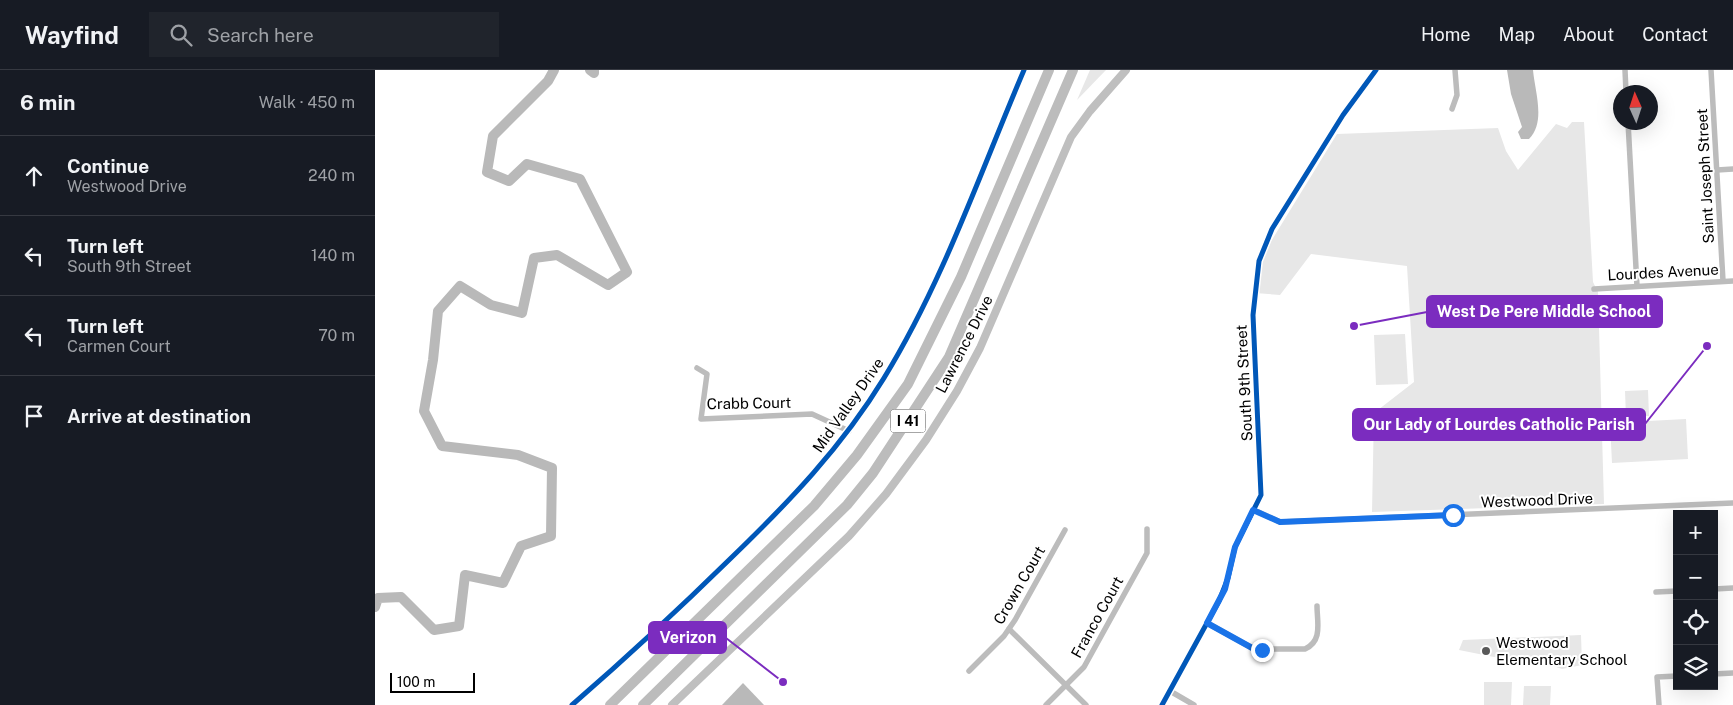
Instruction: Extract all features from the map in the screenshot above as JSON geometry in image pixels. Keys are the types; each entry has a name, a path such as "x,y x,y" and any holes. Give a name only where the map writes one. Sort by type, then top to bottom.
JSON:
{"highway":[{"name":"I 41","path":"609,705 814,506 857,455 908,384 961,277 1049,70"},
{"name":"I 41","path":"643,705 847,505 873,473 915,411 949,357 1073,70"}],"main road":[{"name":"Lawrence Drive","path":"672,705 849,536 886,494 926,440 957,391 980,348 1071,137 1090,111 1126,70"}],"street":[{"name":"Mid Valley Drive","path":"572,705 679,609 783,508 849,431 907,340 942,264 1025,70"},
{"name":"South 9th Street","path":"1162,705 1225,589 1235,547 1262,488 1253,315 1253,293 1259,261 1272,229 1343,115 1376,70"},
{"path":"1452,109 1457,95 1455,70"},
{"path":"1625,70 1626,85"},
{"name":"Saint Joseph Street","path":"1711,70 1723,281"},
{"path":"1628,130 1637,286"},
{"path":"1717,170 1733,169"},
{"name":"Lourdes Avenue","path":"1594,288 1733,280"},
{"name":"Crabb Court","path":"697,368 707,374 701,419 812,414 849,431"},
{"name":"Westwood Drive","path":"1253,510 1280,522 1733,503"},
{"name":"Franco Court","path":"1047,705 1084,666 1147,553 1147,529"},
{"name":"Crown Court","path":"969,671 1009,629 1065,530"},
{"path":"1718,589 1733,588"},
{"path":"1656,592 1673,591"},
{"path":"1207,623 1254,649 1305,649 1312,646 1318,637 1317,606"},
{"path":"1009,629 1086,705"},
{"path":"1718,674 1733,673"},
{"path":"1659,705 1657,678 1673,676"},
{"path":"1169,691 1195,705"}],"shaded area":[{"path":"1090,70 1106,70 1077,100"},
{"path":"1507,70 1533,70 1538,115 1534,132 1529,139 1521,139 1518,132 1522,127 1511,94"},
{"path":"1572,122 1584,122 1593,282 1598,292 1604,504 1372,512 1374,413 1414,382 1407,266 1311,254 1280,295 1255,293 1265,251 1337,134 1498,128 1506,151 1518,170 1556,124 1567,128"},
{"path":"1405,334 1408,384 1376,385 1374,335"},
{"path":"1648,390 1649,416 1626,417 1625,391"},
{"path":"1686,419 1688,459 1612,463 1610,423"},
{"path":"1581,635 1582,665 1562,669 1542,662 1494,657 1459,650 1463,640"},
{"path":"1484,682 1512,682 1511,705 1484,705"},
{"path":"743,683 764,705 722,705"},
{"path":"1524,686 1551,686 1550,705 1523,705"}],"waterway":[{"path":"375,607 378,598 401,597 434,630 459,626 465,575 503,583 521,546 551,536 552,468 518,455 442,446 424,411 433,360 438,311 460,286 491,305 522,313 534,258 557,255 608,285 627,272 580,179 527,164 509,181 487,172 493,136 548,81 554,70"},
{"path":"590,70 594,73 594,70"}],"cycle path":[{"path":"572,705 672,615 773,517 832,451 868,403 905,341 943,266 1024,70"},
{"path":"1162,705 1219,601 1228,578 1235,547 1261,495 1253,315 1259,261 1272,229 1343,115 1376,70"}],"place":[{"name":"West De Pere Middle School","path":"1354,326"},
{"name":"Our Lady of Lourdes Catholic Parish","path":"1707,346"},
{"name":"Westwood Elementary School","path":"1486,651"},
{"name":"Verizon","path":"783,682"}],"route":[{"path":"1262,650 1254,649 1207,623 1225,589 1235,547 1253,510 1274,521 1280,522 1453,515"}]}
